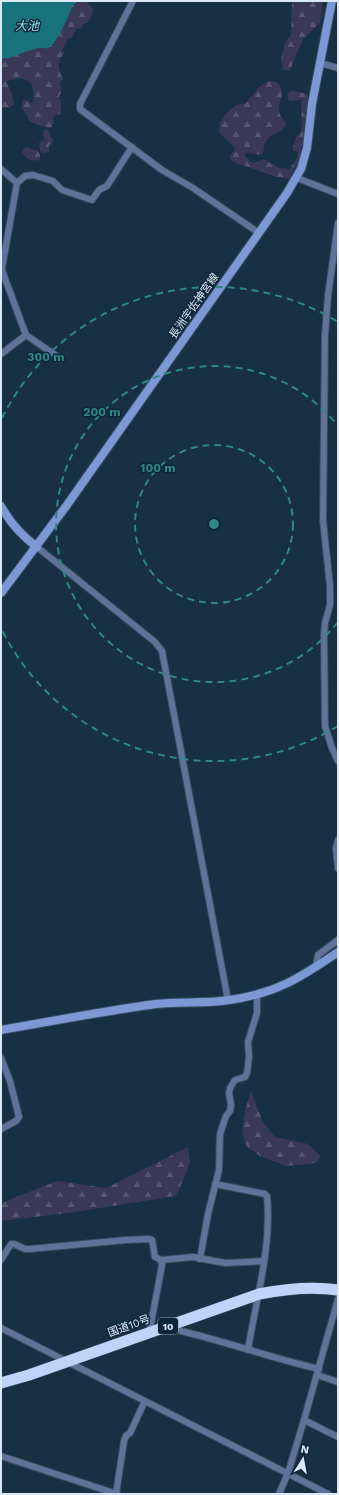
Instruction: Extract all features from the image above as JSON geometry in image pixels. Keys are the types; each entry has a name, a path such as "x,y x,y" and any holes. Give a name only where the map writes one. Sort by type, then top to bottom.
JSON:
{"highway":[{"name":"国道10号","path":"1,1383 20,1379 259,1294 303,1288 338,1290"}],"main road":[{"name":"長洲宇佐神宮線","path":"1,594 67,505 297,178 303,164 307,148 312,104 332,1"},
{"path":"1,506 13,525 36,547"},
{"path":"1,1030 158,1004 228,1000 257,994 288,984 338,952"}],"street":[{"path":"133,1 80,106 80,109 162,170 193,188 258,233"},
{"path":"320,63 338,68"},
{"path":"61,359 26,335 4,277 2,268 17,183 26,176 33,175 53,181 62,190 92,200 99,190 107,186 132,147"},
{"path":"1,170 17,183"},
{"path":"297,178 338,194"},
{"path":"338,223 324,335 323,520 330,586 330,604 324,629 323,668 325,726 338,761"},
{"path":"1,354 26,335"},
{"path":"36,547 155,642 162,651 228,1000"},
{"path":"338,840 336,848 338,868"},
{"path":"316,967 318,955 338,940"},
{"path":"200,1258 208,1214 219,1170 220,1134 226,1116 230,1111 230,1088 235,1080 244,1077 247,1073 249,1057 248,1042 257,1013 257,994"},
{"path":"1,1058 10,1081 19,1117 16,1121 1,1130"},
{"path":"215,1184 268,1196 269,1223 259,1294 248,1350"},
{"path":"1,1260 11,1244 25,1249 30,1249 149,1239 152,1240 155,1257 161,1260 189,1256 225,1263 264,1261"},
{"path":"152,1332 150,1328 162,1265 161,1260"},
{"path":"279,1494 288,1473 338,1299"},
{"path":"174,1324 176,1328 181,1331 318,1372 338,1382"},
{"path":"1,1328 328,1494"},
{"path":"1,1456 117,1494 124,1442 126,1436 130,1433 145,1401"},
{"path":"304,1420 338,1437"}],"green space":[{"path":"74,1 86,1 93,9 91,18 88,22 83,24 82,28 75,29 76,31 73,34 73,37 67,40 62,50 64,53 59,61 59,66 63,78 59,84 62,90 59,96 61,105 60,114 54,116 54,123 51,128 29,121 27,114 22,110 22,101 24,100 33,103 34,96 32,85 25,79 20,78 7,81 14,104 9,108 1,108 1,58"},
{"path":"292,1 321,1 323,5 320,23 303,39 290,70 283,70 281,59 285,42 291,35"},
{"path":"268,81 277,82 282,91 279,111 280,116 286,123 285,127 268,139 265,143 262,154 245,153 245,156 252,163 264,159 279,168 290,169 297,157 298,152 292,150 296,137 301,132 301,100 289,101 287,94 291,91 305,93 308,95 308,100 303,140 298,160 289,178 270,175 231,160 230,156 235,149 219,132 220,124 226,113 237,105 246,103 259,87"},
{"path":"47,129 50,133 50,137 53,139 52,144 49,145 49,152 43,153 40,151 39,143 42,140 45,141 43,131"},
{"path":"27,147 37,150 40,155 40,159 35,161 25,157 22,152 23,149"},
{"path":"251,1091 263,1122 275,1137 308,1144 321,1156 316,1163 286,1166 260,1156 247,1147 242,1133 245,1111"},
{"path":"188,1147 190,1162 176,1196 68,1213 1,1221 1,1203 57,1181 106,1188"}],"water":[{"name":"大池","path":"1,1 78,1 73,5 62,29 51,46 32,50 1,60"}]}
